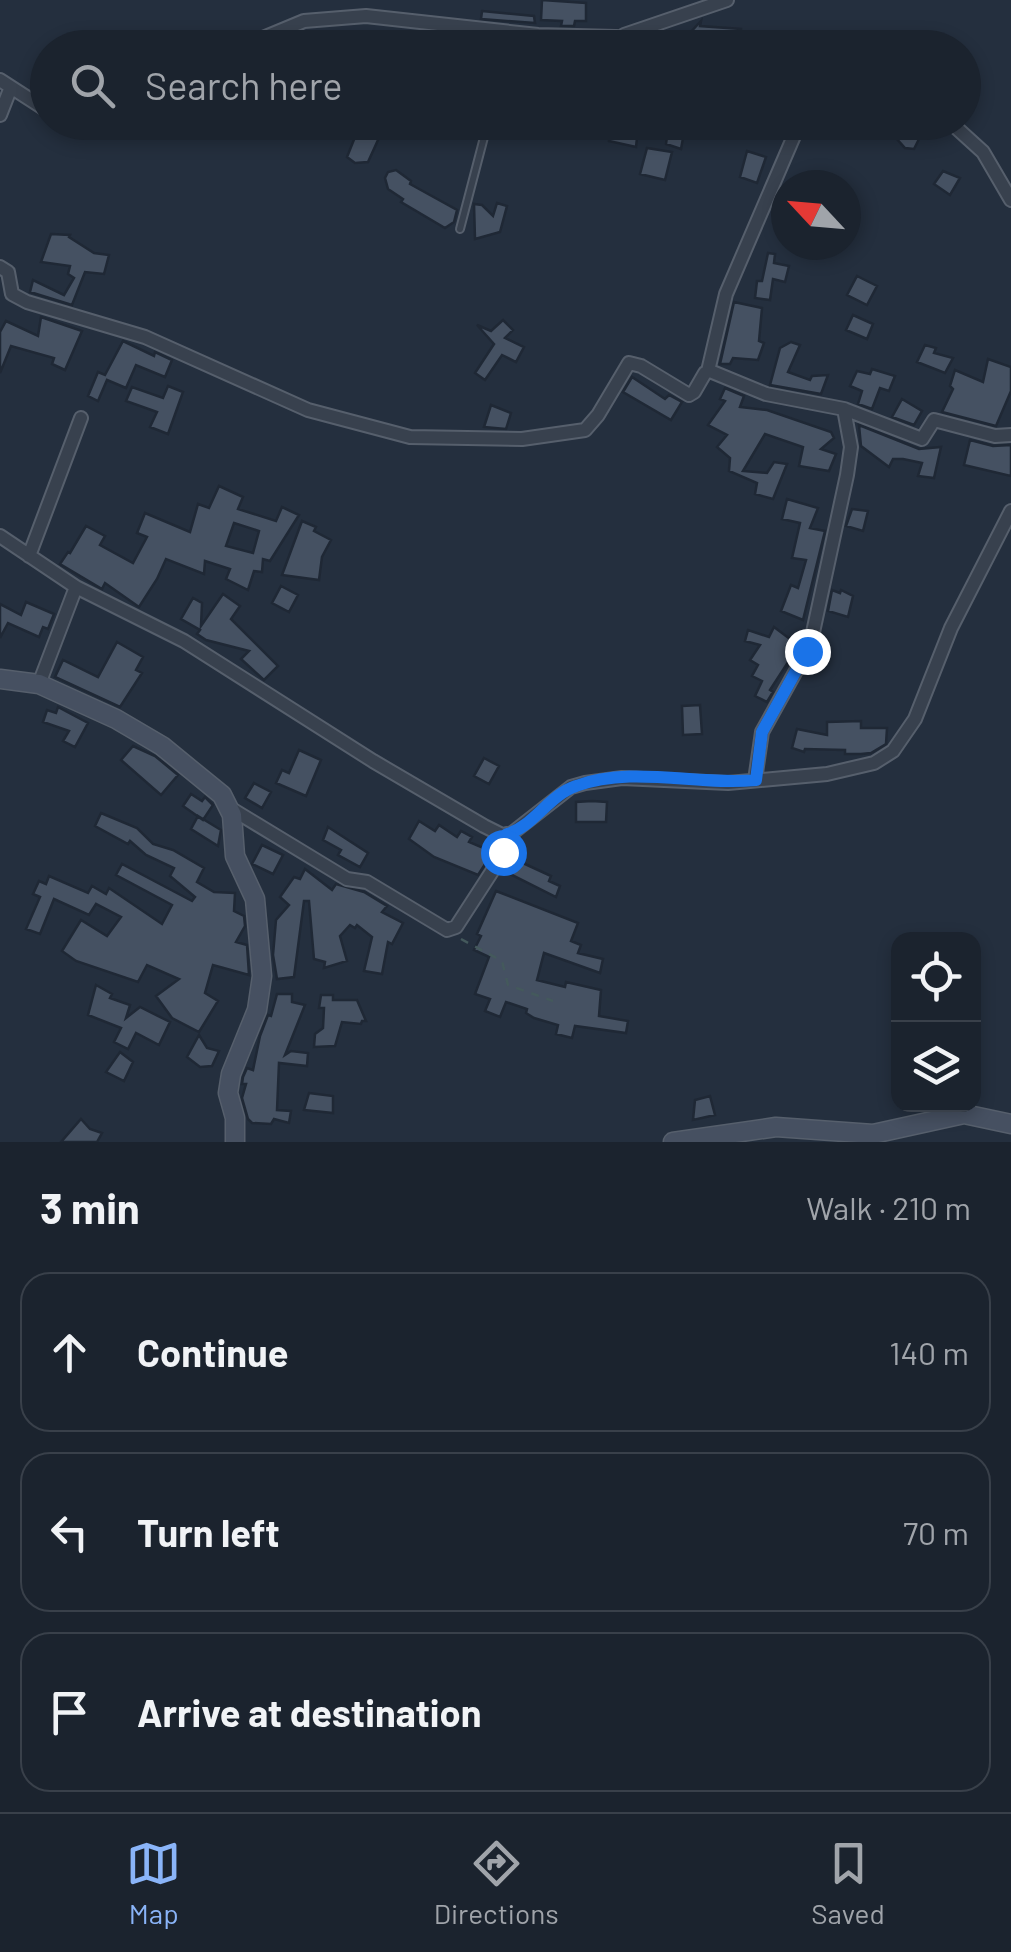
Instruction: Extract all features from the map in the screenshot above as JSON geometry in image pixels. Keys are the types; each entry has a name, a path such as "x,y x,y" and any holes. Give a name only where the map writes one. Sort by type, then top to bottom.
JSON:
{"street":[{"path":"637,30 727,0"},
{"path":"277,30 332,16 366,16 460,30"},
{"path":"0,116 5,83 30,100"},
{"path":"0,267 8,272 12,294 26,302 146,338 308,410 410,437 522,439 572,434 592,424 630,363 689,395 694,392 708,372 732,280 792,140"},
{"path":"970,140 983,152 1011,200"},
{"path":"708,372 766,394 844,409 922,439 934,420 995,436 1011,435"},
{"path":"756,780 762,732 812,638 851,448 844,409"},
{"path":"29,556 81,418"},
{"path":"0,536 76,587 184,640 373,761 484,826 507,834 520,829 571,787 585,783 622,778 728,783 851,770 874,763 906,736 951,628 1011,510"},
{"path":"39,684 76,587"},
{"path":"0,679 39,684 116,719 162,746 208,781 228,806 348,879 367,882 442,929 456,927 502,856 507,834"},
{"path":"228,806 234,856 256,898 262,976 261,998 231,1074 228,1092 235,1118 235,1142"},
{"path":"673,1142 776,1127 872,1134 964,1114 1011,1124"}],"lane":[{"path":"460,229 483,140"}],"path":[{"path":"442,929 502,961 508,985 553,1001"}],"building":[{"path":"542,0 586,3 586,21 561,26 562,21 541,20"},
{"path":"482,11 534,16 535,23 481,19"},
{"path":"701,21 700,26 741,29 741,30 693,30"},
{"path":"354,140 378,140 368,162 355,163 347,157"},
{"path":"609,140 637,140 636,147"},
{"path":"667,140 683,140 681,149 666,144"},
{"path":"898,140 918,140 914,149 905,148"},
{"path":"647,148 672,152 665,180 640,174"},
{"path":"747,151 766,157 757,183 740,177"},
{"path":"396,170 410,184 457,210 454,222 445,228 401,202 403,199 388,189 385,178 388,172"},
{"path":"943,171 960,178 950,195 934,184"},
{"path":"497,203 507,206 500,232 475,239 474,204 482,205 493,216"},
{"path":"51,234 70,235 94,253 109,255 104,274 85,272 72,305 30,292 33,280 64,295 74,278 68,274 70,266 41,262"},
{"path":"768,253 774,263 789,266 785,282 773,279 770,300 755,298 757,281 762,281"},
{"path":"857,276 877,286 867,305 847,295"},
{"path":"734,302 762,308 759,341 764,343 758,360 733,358 730,364 720,364"},
{"path":"853,315 873,324 867,339 846,330"},
{"path":"41,317 82,331 65,370 52,364 54,358 11,346 0,373 0,332 6,321 38,336"},
{"path":"503,320 513,330 505,338 524,347 516,362 502,355 485,380 475,373 494,344 477,325 491,331"},
{"path":"123,341 172,360 165,377 136,365 126,388 107,380 98,401 88,396 98,372 105,375"},
{"path":"791,342 800,345 788,372 810,380 812,376 828,375 821,394 770,385 780,348"},
{"path":"925,345 936,348 934,353 953,358 945,373 917,362"},
{"path":"988,359 1011,367 1011,391 996,426 942,412 953,389 950,386 955,370 983,382"},
{"path":"872,369 895,376 889,391 880,388 872,409 858,404 862,391 850,386 857,371 870,374"},
{"path":"632,377 665,399 669,395 682,402 671,420 623,392"},
{"path":"168,386 183,392 168,434 150,427 157,412 126,401 132,387 163,398"},
{"path":"725,388 744,396 740,407 767,410 831,432 834,438 821,449 836,454 829,471 799,466 803,447 765,434 743,471 767,473 774,462 787,464 773,499 755,494 757,483 729,471 730,458 717,447 727,435 708,425 725,401 720,399"},
{"path":"902,399 922,411 914,425 892,417"},
{"path":"491,405 511,413 506,429 484,427"},
{"path":"859,425 919,449 941,447 934,478 918,476 922,463 893,459 889,467 861,446"},
{"path":"970,440 993,446 1011,445 1011,476 964,465"},
{"path":"219,486 243,497 238,509 276,521 282,507 299,515 270,561 263,559 262,572 254,571 248,590 226,579 230,569 205,561 204,574 166,559 139,607 105,583 102,589 60,564 86,526 105,536 100,545 133,563 147,537 137,533 145,513 190,532 198,504 209,508","holes":["234,523 259,531 253,553 226,546"]},
{"path":"787,499 818,508 810,528 825,531 803,620 781,611 791,585 798,588 806,560 792,558 800,523 782,519"},
{"path":"852,509 868,511 863,531 846,526"},
{"path":"302,521 331,540 322,557 319,580 282,575"},
{"path":"281,586 298,595 289,612 272,603"},
{"path":"832,590 853,596 848,617 828,611"},
{"path":"223,594 240,606 231,619 278,666 264,680 241,659 249,651 206,640 197,634 200,630 181,619 193,598 202,603 201,626"},
{"path":"26,602 54,614 48,629 43,627 39,637 8,623 0,638 0,604 21,615"},
{"path":"774,627 794,642 791,647 796,650 770,690 773,692 767,702 755,696 762,681 752,676 758,665 750,660 760,645 745,641 748,630 769,637"},
{"path":"117,642 143,657 136,670 142,673 120,707 55,677 63,660 98,677"},
{"path":"700,705 702,734 683,735 682,706"},
{"path":"58,707 88,723 75,747 63,741 69,731 43,722 47,710 56,713"},
{"path":"861,721 861,728 887,728 886,744 861,754 792,748 797,729 827,735 827,722"},
{"path":"133,746 155,756 178,775 161,795 121,760"},
{"path":"299,750 321,760 306,796 276,783 282,770 289,773"},
{"path":"484,758 499,766 489,784 474,776"},
{"path":"254,783 271,792 262,808 245,798"},
{"path":"191,794 202,801 205,797 213,805 203,820 183,806"},
{"path":"576,802 607,802 606,822 576,822"},
{"path":"101,813 137,828 153,844 173,850 204,868 197,882 214,892 235,893 234,911 244,916 245,926 236,942 247,945 249,975 213,965 205,993 218,1001 199,1032 172,1018 156,996 179,979 147,965 138,982 76,961 62,951 81,920 107,936 121,917 96,904 89,915 54,899 40,934 26,929 40,897 33,894 39,881 46,884 49,876 88,893 92,886 106,894 109,888 162,924 172,905 116,875 122,864 192,901 195,897 170,876 174,868 146,855 130,841 128,844 95,826"},
{"path":"198,816 221,830 218,846 191,829"},
{"path":"419,821 435,831 439,825 457,837 461,831 472,837 469,842 493,852 478,875 434,857 409,839"},
{"path":"328,827 368,853 360,867 338,855 341,850 323,840"},
{"path":"262,845 283,855 273,874 252,864"},
{"path":"512,858 551,876 549,881 560,886 556,897 504,871"},
{"path":"305,869 332,890 336,884 364,892 387,906 382,912 403,923 392,944 388,942 382,974 364,971 372,937 357,925 350,925 340,936 347,961 324,968 325,962 314,959 309,901 304,901 294,977 277,979 273,955 276,920 289,905 280,897"},
{"path":"496,891 578,923 571,941 581,945 578,953 603,959 600,973 544,953 537,980 601,990 599,1016 628,1021 626,1033 575,1026 572,1038 556,1034 558,1025 534,1018 526,1013 527,1009 506,1002 500,1017 485,1011 490,999 475,994 489,957 474,950"},
{"path":"96,985 112,994 110,998 130,1005 126,1018 140,1007 170,1022 159,1045 136,1033 128,1049 114,1042 121,1028 88,1015"},
{"path":"277,994 292,994 292,1002 305,1005 285,1055 291,1051 308,1053 307,1066 279,1063 277,1110 291,1111 289,1123 274,1119 271,1124 252,1123 242,1098 246,1084 242,1084 243,1077 247,1068 253,1070 260,1036"},
{"path":"321,995 333,995 333,1000 357,1000 366,1021 342,1022 335,1046 314,1047 315,1034 323,1028"},
{"path":"199,1035 207,1048 219,1051 212,1066 200,1067 187,1057"},
{"path":"120,1052 133,1062 124,1081 106,1072"},
{"path":"309,1093 333,1096 333,1113 304,1110"},
{"path":"710,1096 715,1115 693,1120 695,1100"},
{"path":"81,1119 90,1129 102,1133 97,1142 61,1142"}],"route":[{"path":"503,852 507,834 520,829 571,787 585,783 622,778 728,783 756,780 762,732 807,651"}]}
